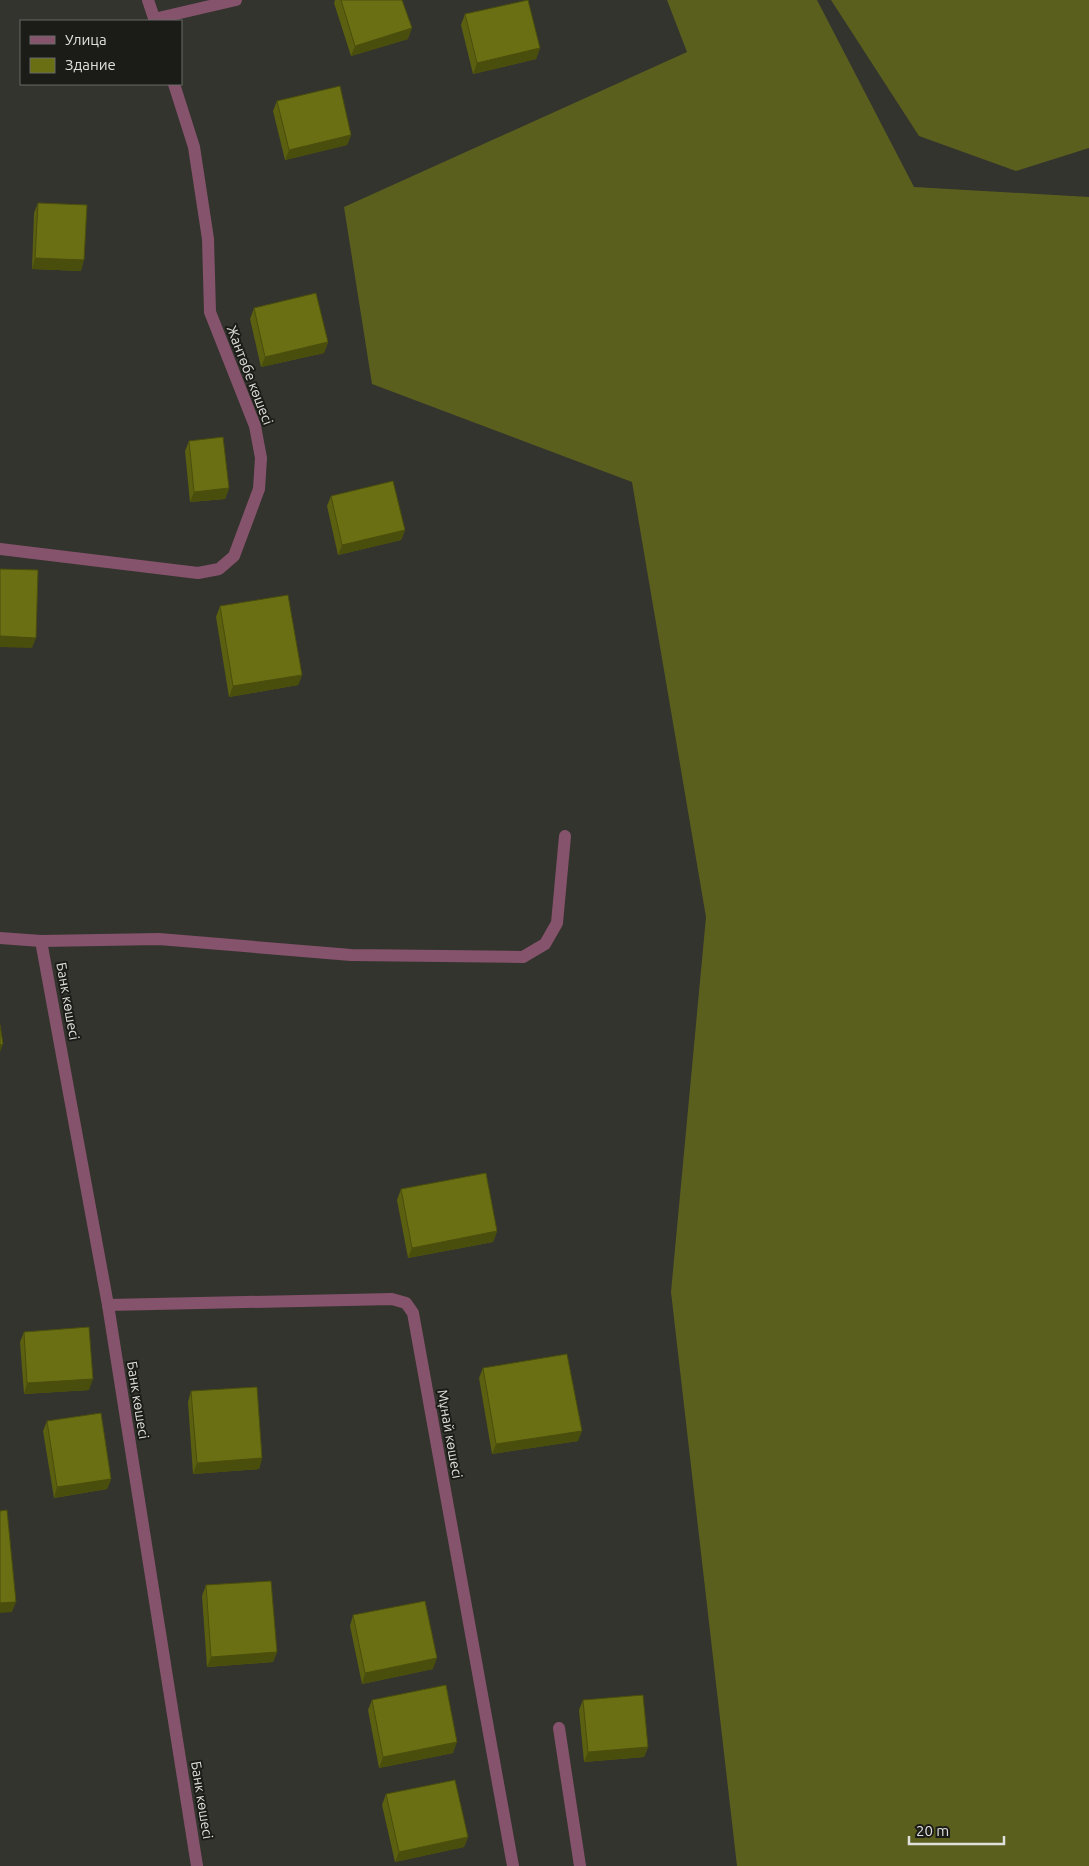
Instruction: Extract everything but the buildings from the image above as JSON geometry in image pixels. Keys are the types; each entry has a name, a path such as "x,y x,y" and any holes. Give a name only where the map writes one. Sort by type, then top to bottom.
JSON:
{"street":[{"path":"148,0 154,20 236,0"},
{"name":"Жантөбе көшесі","path":"0,550 198,573 219,569 234,556 259,488 261,458 255,426 210,312 208,239 194,147 174,85"},
{"path":"0,938 41,941 160,939 351,955 523,957 545,944 557,922 565,836"},
{"name":"Банк көшесі","path":"41,941 108,1305 197,1866"},
{"name":"Мұнай көшесі","path":"108,1305 392,1299 406,1304 413,1313 514,1866"},
{"path":"559,1728 580,1866"}],"green space":[{"path":"667,0 817,0 914,187 1089,197 1089,1866 737,1866 671,1292 706,917 632,482 372,384 344,207 687,52"},
{"path":"831,0 1089,0 1089,148 1016,171 919,136"}]}
